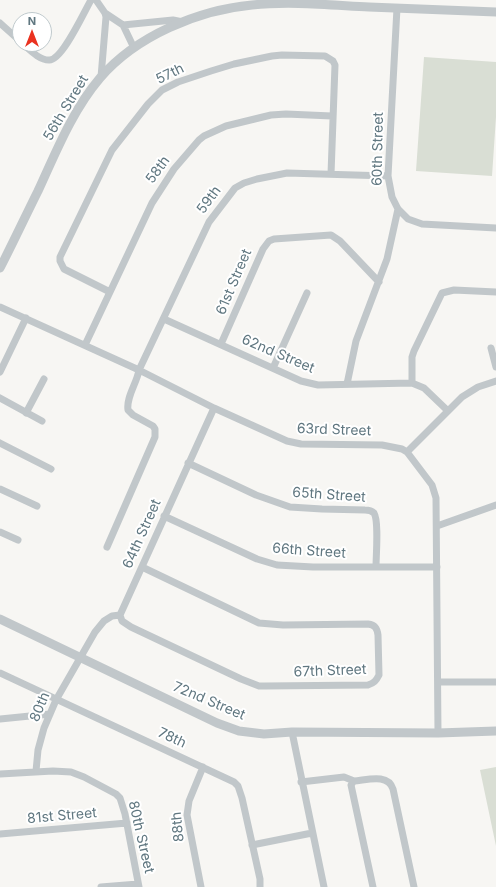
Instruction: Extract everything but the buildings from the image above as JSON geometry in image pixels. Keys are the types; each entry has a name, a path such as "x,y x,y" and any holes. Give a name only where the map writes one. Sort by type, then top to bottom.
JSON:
{"street":[{"path":"32,52 48,61 56,58 68,43 91,0"},
{"path":"96,0 105,13 123,25 134,48"},
{"name":"56th Street","path":"0,268 68,128 85,99 101,77 134,48 160,32 184,22 226,9 252,5 294,4 496,12"},
{"name":"60th Street","path":"397,8 388,176 392,197 398,209"},
{"path":"101,77 105,34 105,13"},
{"path":"123,25 173,20 184,22"},
{"path":"0,22 12,33"},
{"name":"57th","path":"110,292 64,269 60,261 60,257 112,150 148,104 162,90 178,82 211,71 263,57 282,55 325,56 333,61 334,65 331,174"},
{"name":"58th","path":"85,345 156,196 183,158 204,136 226,126 271,115 286,114 332,116"},
{"name":"59th","path":"107,547 155,437 155,429 153,426 133,415 128,410 128,403 139,370 209,222 234,188 244,183 280,173 388,176"},
{"path":"398,209 408,219 422,224 496,228"},
{"path":"347,384 356,341 391,247 398,209"},
{"name":"61st Street","path":"221,344 263,249 269,241 274,239 330,235 345,246 379,282"},
{"path":"448,411 424,388 412,383 412,357 414,351 442,294 446,291 496,292"},
{"path":"273,368 307,293"},
{"name":"63rd Street","path":"0,307 139,370 214,408 287,441 312,444 382,445 396,447 407,452"},
{"path":"0,372 26,318"},
{"name":"62nd Street","path":"164,319 310,384 412,383"},
{"path":"491,348 496,367"},
{"path":"26,413 44,379"},
{"path":"438,733 436,498 432,485 407,452 462,397 470,391 496,381"},
{"path":"0,398 42,421"},
{"name":"64th Street","path":"120,615 214,408"},
{"path":"0,443 52,470"},
{"name":"65th Street","path":"188,463 256,495 290,507 371,511 374,513 376,518 377,526 376,567"},
{"path":"0,489 37,506"},
{"path":"437,526 496,505"},
{"name":"66th Street","path":"164,516 265,562 277,565 437,567"},
{"path":"0,532 18,540"},
{"name":"67th Street","path":"120,615 122,621 130,627 259,686 368,684 373,683 379,675 378,635 377,630 373,625 283,625 259,623 142,567"},
{"path":"79,658 95,632 104,621 112,616 120,615"},
{"name":"72nd Street","path":"0,619 79,658 239,731 264,734 292,732 438,733 496,731"},
{"name":"80th","path":"36,771 38,750 44,728 56,700 79,658"},
{"name":"78th","path":"0,673 203,767 230,780 238,786 260,887"},
{"path":"438,682 496,682"},
{"path":"0,719 50,714"},
{"path":"292,732 301,782 324,887"},
{"name":"88th","path":"201,887 187,815 190,801 203,767"},
{"name":"80th Street","path":"0,774 36,771 71,772 104,787 120,798 127,823 138,886"},
{"path":"301,782 344,778 354,781 383,779 389,781 391,784 414,887"},
{"path":"354,781 351,785 351,791 373,887"},
{"name":"81st Street","path":"0,834 127,823"},
{"path":"252,845 312,833"},
{"path":"101,887 138,886"}],"shaded area":[{"path":"424,57 496,62 496,117 492,176 416,171"},
{"path":"496,767 496,846 480,770"}]}
